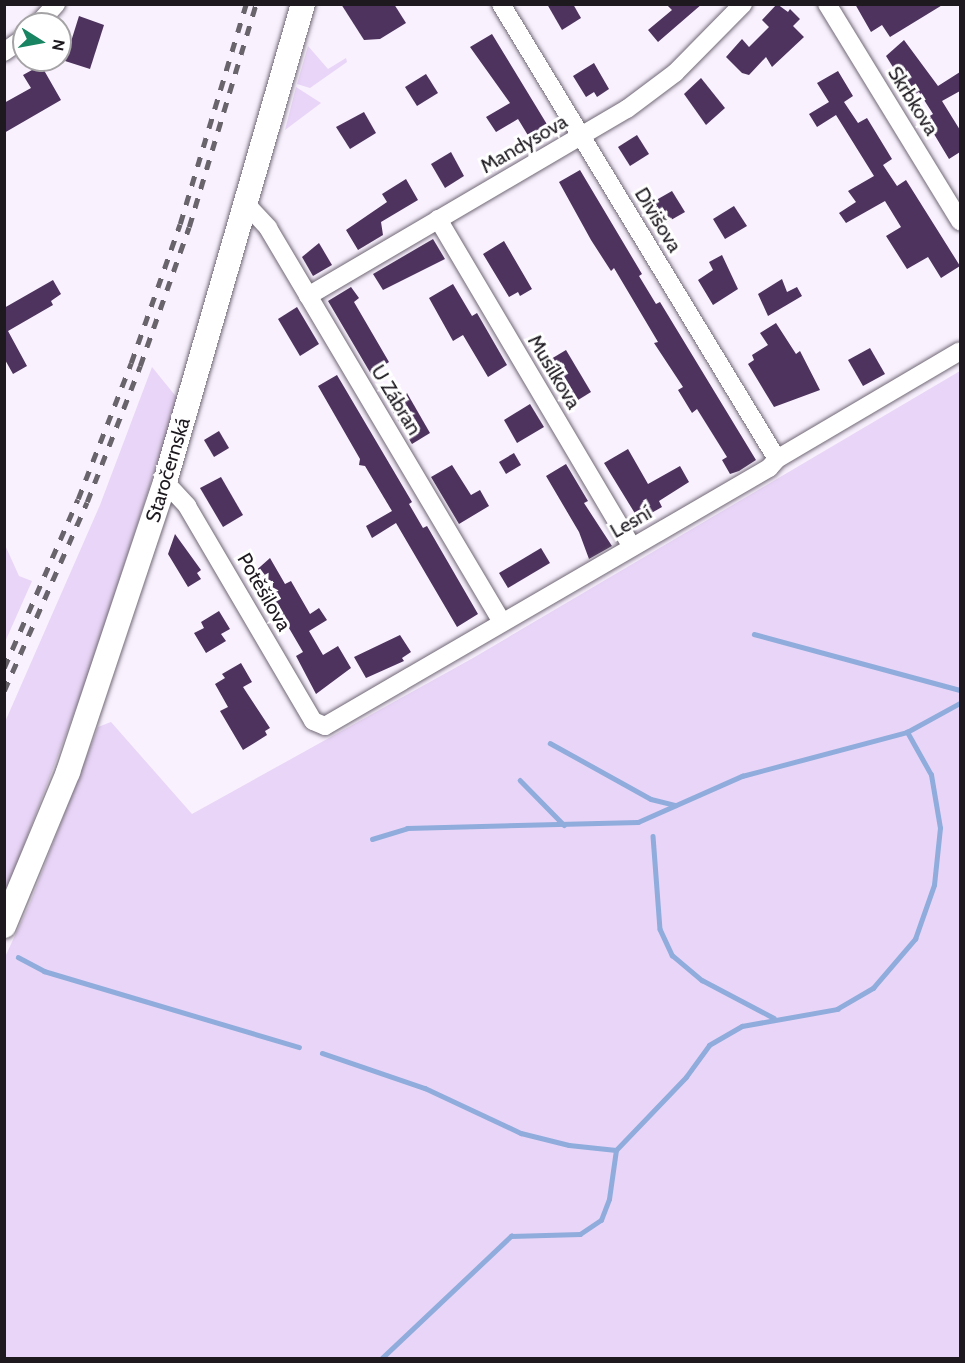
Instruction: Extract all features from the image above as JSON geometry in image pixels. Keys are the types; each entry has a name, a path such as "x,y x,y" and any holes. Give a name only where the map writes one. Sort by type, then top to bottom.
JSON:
{"main road":[{"name":"Staročernská","path":"4,926 68,772 165,482 303,4"}],"street":[{"name":"Divišova","path":"501,4 777,459"},
{"name":"Mandysova","path":"308,296 581,137 651,93 743,4"},
{"name":"Skrbkova","path":"826,4 960,221"},
{"name":"U Zábran","path":"246,204 268,228 502,622"},
{"name":"Musílkova","path":"438,219 632,547"},
{"name":"Lesní","path":"321,726 769,468 777,459 960,351"},
{"name":"Potěšilova","path":"165,482 188,506 313,721 321,726"}],"shaded area":[{"path":"308,46 328,69 346,58 347,62 310,88 297,84"},
{"path":"296,87 321,103 285,130"},
{"path":"152,367 178,399 87,679 5,895 5,722 100,505"},
{"path":"960,371 960,1358 5,1358 5,957 30,903 98,727 111,722 192,814 473,658"},
{"path":"5,545 19,576 32,581 5,642"}],"building":[{"path":"341,4 394,4 406,23 380,39 364,40"},
{"path":"547,4 573,4 581,18 562,30"},
{"path":"666,4 702,4 658,42 648,30 672,10"},
{"path":"777,4 788,12 790,9 800,19 793,26 804,37 772,67 766,57 749,75 742,73 726,57 742,39 749,47 769,27 762,20"},
{"path":"855,4 944,4 890,37 882,25 871,32"},
{"path":"79,16 104,25 90,69 72,63 72,38"},
{"path":"492,34 548,126 529,137 518,119 496,132 486,117 510,103 470,47"},
{"path":"904,40 938,86 960,72 960,91 942,101 960,130 960,152 949,159 925,119 933,114 919,92 911,96 886,56"},
{"path":"594,63 609,89 597,97 594,92 586,97 573,76"},
{"path":"838,71 853,96 844,102 858,123 867,118 892,159 883,165 897,186 906,180 960,266 941,278 928,257 907,269 886,236 901,227 885,201 846,223 839,213 856,202 848,191 874,176 836,115 817,127 809,114 829,102 817,83"},
{"path":"28,72 45,72 61,100 4,133 4,103 31,88 23,75"},
{"path":"426,74 438,93 417,106 405,87"},
{"path":"701,78 725,108 706,125 684,94"},
{"path":"364,112 376,133 350,149 336,127"},
{"path":"637,135 649,154 630,166 618,147"},
{"path":"451,152 464,176 445,188 431,164"},
{"path":"580,170 642,274 639,276 656,304 660,302 756,460 739,471 730,474 722,460 727,457 697,409 692,413 678,390 683,387 654,343 658,342 614,268 611,271 591,240 559,182"},
{"path":"406,179 418,200 381,222 383,235 358,250 346,230 387,202 382,194"},
{"path":"672,191 685,212 664,224 651,203"},
{"path":"734,206 747,226 725,239 713,219"},
{"path":"433,239 445,259 383,290 373,274"},
{"path":"504,241 532,289 520,296 518,292 509,297 483,254"},
{"path":"319,243 332,265 313,276 302,257"},
{"path":"722,255 738,289 713,305 698,280 713,270 709,262"},
{"path":"782,279 787,292 797,287 802,296 768,316 758,294"},
{"path":"53,280 61,294 51,301 53,305 8,331 27,366 13,374 4,358 4,308"},
{"path":"453,284 472,316 477,313 507,365 488,377 463,335 453,341 429,298"},
{"path":"351,287 359,298 354,302 389,362 371,374 328,301"},
{"path":"297,307 319,344 300,356 278,319"},
{"path":"776,323 796,354 800,351 820,390 774,407 748,364 754,360 752,355 768,345 760,333"},
{"path":"870,348 885,374 863,386 848,360"},
{"path":"566,350 591,392 570,405 546,362"},
{"path":"337,375 412,502 409,504 423,528 427,526 478,614 457,627 396,523 372,538 366,526 392,511 365,466 359,465 360,459 318,386"},
{"path":"407,393 430,433 412,444 388,404"},
{"path":"530,404 544,427 517,443 504,420"},
{"path":"219,431 229,448 214,457 204,440"},
{"path":"628,449 648,484 680,466 689,482 659,501 662,507 639,520 604,463"},
{"path":"514,453 521,465 506,474 499,462"},
{"path":"566,464 588,501 584,503 612,546 589,559 579,532 546,476"},
{"path":"452,465 471,495 480,490 489,506 459,524 431,477"},
{"path":"221,477 243,515 223,527 200,488"},
{"path":"175,534 201,570 197,573 201,579 188,587 168,554"},
{"path":"541,548 550,563 508,588 499,573"},
{"path":"270,558 285,584 291,581 310,614 319,608 327,620 309,631 323,655 338,646 351,668 316,694 296,656 303,652 269,594 264,597 251,575"},
{"path":"219,611 230,629 221,634 226,641 206,653 194,633 204,628 201,622"},
{"path":"400,635 411,652 402,658 404,661 366,678 354,657"},
{"path":"241,663 252,682 243,687 270,728 265,731 267,735 243,750 220,711 228,707 215,684 225,678 222,674"}],"waterway":[{"path":"754,634 960,690"},
{"path":"372,839 407,828 638,822 742,776 907,732 960,703"},
{"path":"322,1053 425,1088 521,1133 569,1145 616,1150 686,1077 709,1045 742,1026 837,1009 873,988 915,939 934,885 940,828 931,775 907,732"},
{"path":"550,743 651,799 675,805"},
{"path":"520,780 564,825"},
{"path":"653,836 660,929 672,955 702,980 774,1018"},
{"path":"18,957 44,971 299,1047"},
{"path":"382,1358 511,1236 580,1234 601,1220 609,1199 616,1150"}],"railway":[{"path":"4,668 78,499 131,363 180,224 246,4"},
{"path":"4,691 87,502 140,366 189,227 256,4"}]}
